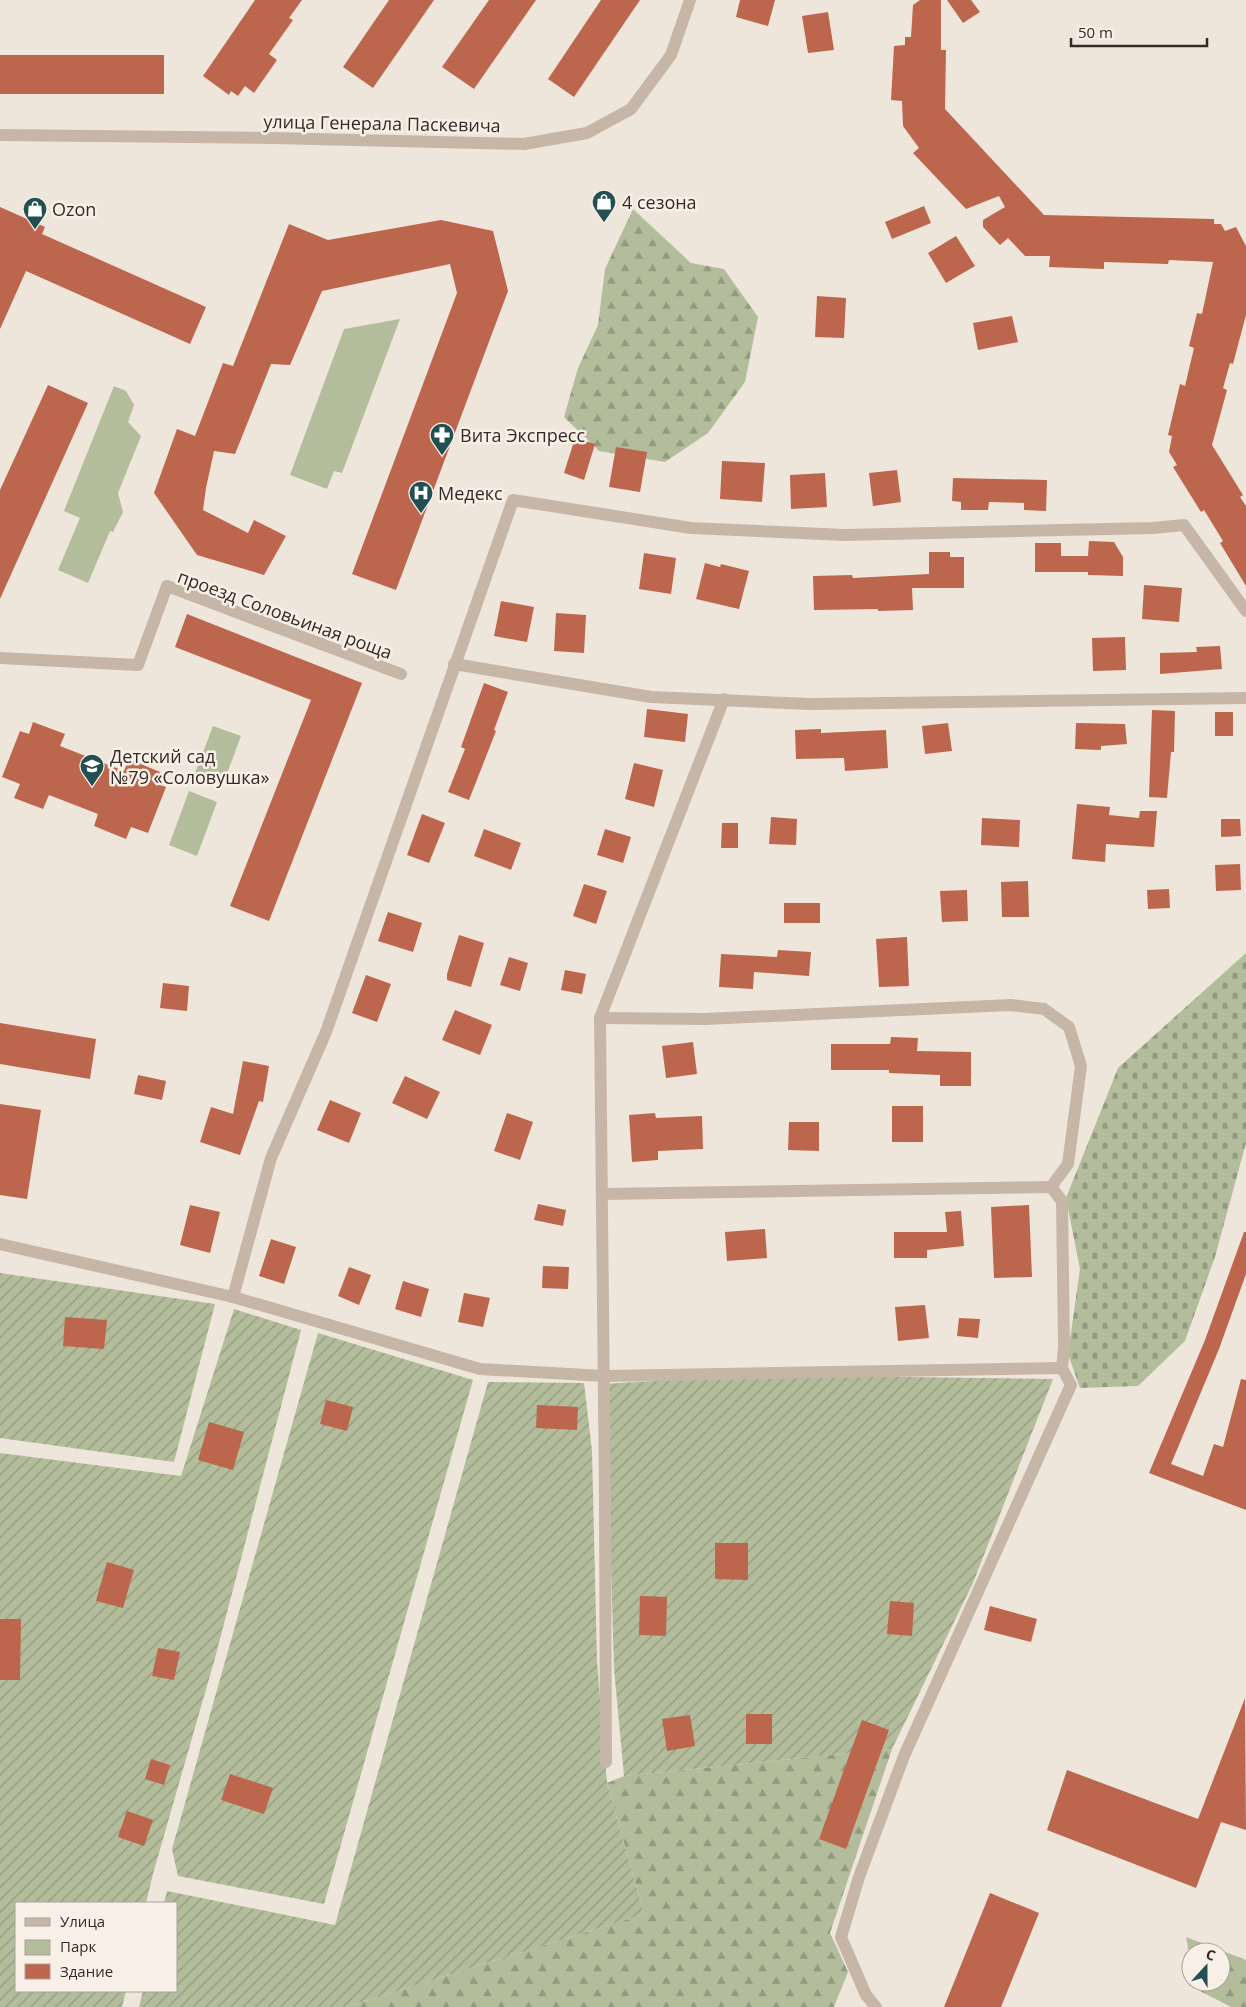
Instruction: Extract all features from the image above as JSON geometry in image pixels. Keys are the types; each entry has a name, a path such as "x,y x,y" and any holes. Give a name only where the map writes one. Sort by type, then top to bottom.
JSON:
{"street":[{"name":"улица Генерала Паскевича","path":"0,135 272,138 524,144 587,133 632,109 671,55 690,0"},
{"path":"233,1297 271,1158 326,1032 512,500 690,528 845,535 1153,528 1184,525 1246,611"},
{"name":"проезд Соловьиная роща","path":"0,658 138,665 167,586 401,674"},
{"path":"454,664 651,697 810,704 1246,698"},
{"path":"606,1762 600,1018 724,699"},
{"path":"600,1018 705,1019 1011,1005 1044,1009 1068,1027 1081,1066 1068,1164 1051,1187"},
{"path":"602,1194 1051,1187"},
{"path":"876,2007 866,1995 841,1937 859,1877 904,1756 1071,1385 1062,1368 1064,1347 1062,1201 1051,1187"},
{"path":"0,1244 233,1297 480,1369 604,1376 1062,1368"}],"green space":[{"path":"633,209 691,263 724,269 758,317 745,382 708,433 665,462 599,451 564,417 578,368 598,325 605,269"},
{"path":"400,319 342,473 334,471 327,489 290,475 344,329"},
{"path":"114,386 126,391 134,405 128,422 141,436 118,493 123,512 113,532 110,531 88,583 58,570 80,518 64,511"},
{"path":"213,726 241,736 222,787 194,776"},
{"path":"189,791 217,802 197,856 169,845"},
{"path":"1246,953 1246,1143 1215,1257 1185,1341 1138,1386 1080,1388 1068,1354 1080,1269 1066,1198 1118,1068"},
{"path":"0,1273 215,1304 174,1462 0,1438"},
{"path":"234,1309 301,1330 215,1658 146,1902 15,1902 15,1992 126,1992 122,2007 0,2007 0,1453 181,1476"},
{"path":"318,1333 473,1380 324,1904 178,1876 172,1849"},
{"path":"760,1375 1053,1379 973,1583 892,1749 624,1776 614,1669 609,1495 602,1384"},
{"path":"488,1382 584,1383 592,1451 597,1661 607,1783 644,1914 346,2007 139,2007 143,1992 178,1992 178,1902 164,1902 167,1891 335,1925"},
{"path":"892,1749 830,1933 848,1972 834,2007 346,2007 644,1914 607,1783 624,1776"},
{"path":"1186,1937 1199,1942 1187,1942"},
{"path":"1231,1954 1246,1960 1246,2007 1231,2007 1202,1992 1231,1992"}],"building":[{"path":"255,0 302,0 289,18 293,20 269,54 277,60 254,93 245,86 238,96 231,91 229,95 203,76"},
{"path":"389,0 434,0 373,88 343,67"},
{"path":"489,0 536,0 474,89 442,67"},
{"path":"601,0 640,0 574,97 548,79"},
{"path":"740,0 775,0 768,26 736,17"},
{"path":"920,0 941,0 941,50 946,50 945,109 1044,215 1214,219 1214,224 1221,224 1225,231 1236,227 1246,246 1246,315 1233,364 1230,363 1223,388 1227,390 1212,445 1243,495 1240,497 1246,506 1246,586 1220,543 1223,541 1204,510 1201,512 1173,467 1177,465 1169,452 1172,436 1168,435 1180,384 1185,386 1194,348 1189,346 1197,313 1202,314 1213,262 1169,260 1168,264 1104,262 1104,269 1049,267 1050,256 1025,256 1008,238 1000,245 983,227 983,220 1005,207 999,196 966,209 913,153 919,148 903,126 902,101 891,100 894,46 905,45 905,37 911,37 913,5"},
{"path":"947,0 971,0 980,12 963,23"},
{"path":"828,12 834,50 808,53 802,16"},
{"path":"0,55 164,55 164,94 0,94"},
{"path":"924,206 931,223 892,239 885,222"},
{"path":"0,207 45,227 42,234 206,307 190,344 26,271 0,329"},
{"path":"441,220 493,231 508,291 396,590 352,574 457,293 450,264 322,291 290,365 271,364 235,454 214,451 206,488 203,510 248,533 254,520 286,536 264,575 197,555 154,493 177,429 195,436 223,363 233,366 289,224 328,240"},
{"path":"956,236 975,266 946,283 928,253"},
{"path":"817,296 846,298 844,338 815,337"},
{"path":"1012,316 1018,342 978,350 973,323"},
{"path":"48,385 88,403 0,599 0,490"},
{"path":"575,438 595,444 584,480 564,473"},
{"path":"616,447 647,452 640,492 609,487"},
{"path":"722,461 765,463 762,502 720,499"},
{"path":"897,470 901,502 873,506 869,473"},
{"path":"825,473 827,507 791,509 790,475"},
{"path":"953,478 1047,480 1046,511 1024,510 1024,503 989,502 988,510 961,510 961,502 952,501"},
{"path":"1089,541 1114,542 1123,557 1123,576 1088,575 1088,572 1035,572 1035,543 1061,543 1061,556 1088,556"},
{"path":"929,552 950,552 950,557 964,557 964,588 912,588 913,610 814,610 813,576 852,575 853,578 929,574"},
{"path":"644,553 676,558 671,594 639,589"},
{"path":"705,563 720,567 721,564 749,571 739,609 696,599"},
{"path":"1144,585 1182,588 1179,622 1142,619"},
{"path":"501,601 534,607 527,642 494,636"},
{"path":"556,613 586,615 584,653 554,651"},
{"path":"187,614 362,683 269,921 230,906 311,700 175,647"},
{"path":"1125,637 1126,670 1093,671 1092,638"},
{"path":"1220,646 1222,669 1160,674 1160,653 1197,652 1196,647"},
{"path":"484,683 508,692 494,730 496,731 469,800 448,792 465,749 461,747"},
{"path":"647,709 688,714 685,742 644,737"},
{"path":"1152,710 1175,711 1174,752 1171,752 1167,798 1149,797"},
{"path":"1215,712 1233,712 1233,736 1215,736"},
{"path":"33,722 65,734 60,746 124,771 129,759 160,772 155,783 166,787 148,833 131,827 126,839 94,826 98,814 49,795 43,809 14,798 20,784 2,777 20,731 29,734"},
{"path":"948,723 952,751 925,754 922,726"},
{"path":"1076,723 1125,724 1127,744 1101,746 1101,750 1075,749"},
{"path":"821,729 821,733 886,730 888,768 845,771 844,758 796,759 795,730"},
{"path":"634,763 663,770 654,807 625,799"},
{"path":"1077,804 1110,807 1109,815 1139,818 1140,811 1157,811 1154,847 1106,844 1105,862 1072,859"},
{"path":"422,814 445,823 429,863 407,855"},
{"path":"771,817 797,819 796,845 769,844"},
{"path":"982,818 1020,820 1019,847 981,845"},
{"path":"1221,819 1240,819 1241,836 1221,837"},
{"path":"722,823 738,823 738,848 721,848"},
{"path":"484,829 521,843 511,870 474,856"},
{"path":"605,829 631,837 623,863 597,855"},
{"path":"1240,864 1241,890 1216,891 1215,865"},
{"path":"1028,881 1029,917 1002,917 1001,882"},
{"path":"584,884 607,891 596,924 573,916"},
{"path":"1169,889 1170,908 1148,909 1147,890"},
{"path":"967,890 968,921 942,922 940,891"},
{"path":"784,903 820,903 820,923 784,923"},
{"path":"388,912 422,923 413,952 378,941"},
{"path":"459,935 484,943 471,987 447,980 447,974"},
{"path":"907,937 909,986 879,987 876,939"},
{"path":"778,950 811,952 809,976 754,972 753,989 719,987 721,954 777,957"},
{"path":"509,957 528,963 520,991 500,985"},
{"path":"565,970 586,974 582,994 561,990"},
{"path":"366,975 391,984 377,1022 352,1013"},
{"path":"163,983 189,986 187,1011 160,1008"},
{"path":"455,1010 492,1025 480,1055 442,1040"},
{"path":"0,1023 96,1039 90,1079 0,1064"},
{"path":"891,1037 918,1038 917,1051 971,1052 971,1086 940,1086 940,1075 889,1073 889,1070 831,1070 831,1044 890,1044"},
{"path":"693,1042 697,1074 666,1078 662,1046"},
{"path":"243,1061 269,1066 263,1102 259,1101 240,1155 200,1142 211,1107 233,1114"},
{"path":"138,1075 166,1081 162,1100 134,1094"},
{"path":"405,1076 440,1092 427,1119 392,1103"},
{"path":"330,1100 361,1113 349,1143 317,1130"},
{"path":"0,1104 41,1110 27,1199 0,1195"},
{"path":"892,1106 923,1106 923,1142 892,1142"},
{"path":"507,1113 533,1122 520,1160 494,1151"},
{"path":"655,1113 656,1118 702,1116 703,1149 658,1151 658,1160 632,1162 629,1115"},
{"path":"789,1122 819,1122 819,1151 788,1150"},
{"path":"538,1204 566,1210 563,1226 534,1220"},
{"path":"190,1205 220,1212 210,1253 180,1245"},
{"path":"1029,1205 1032,1277 994,1278 991,1207"},
{"path":"961,1211 964,1246 927,1250 927,1258 894,1258 894,1232 947,1232 945,1212"},
{"path":"765,1229 767,1258 727,1261 725,1232"},
{"path":"1244,1232 1246,1232 1246,1274 1219,1349 1171,1464 1203,1476 1214,1444 1223,1447 1241,1379 1246,1380 1246,1510 1149,1473 1205,1340"},
{"path":"271,1239 296,1247 284,1284 259,1276"},
{"path":"543,1266 569,1267 568,1289 542,1288"},
{"path":"349,1267 371,1275 359,1305 338,1296"},
{"path":"403,1281 429,1289 421,1317 395,1309"},
{"path":"464,1293 490,1298 483,1327 458,1322"},
{"path":"925,1305 929,1338 898,1341 895,1307"},
{"path":"65,1317 107,1320 104,1349 63,1346"},
{"path":"959,1318 980,1319 978,1338 957,1336"},
{"path":"326,1400 353,1407 347,1431 320,1424"},
{"path":"537,1405 578,1407 577,1430 536,1428"},
{"path":"209,1422 244,1432 233,1470 198,1460"},
{"path":"715,1543 748,1543 748,1580 715,1579"},
{"path":"107,1562 134,1570 123,1608 96,1601"},
{"path":"640,1596 667,1597 666,1636 639,1635"},
{"path":"890,1601 914,1603 912,1636 887,1634"},
{"path":"990,1606 1037,1619 1031,1642 984,1630"},
{"path":"0,1619 21,1619 20,1680 0,1680"},
{"path":"158,1648 180,1652 174,1680 152,1676"},
{"path":"1245,1698 1246,1830 1221,1822 1196,1888 1047,1830 1067,1770 1198,1819"},
{"path":"746,1714 772,1714 772,1744 746,1744"},
{"path":"690,1715 695,1746 667,1751 662,1719"},
{"path":"862,1720 889,1730 846,1849 819,1839"},
{"path":"151,1759 170,1765 164,1785 145,1779"},
{"path":"230,1774 273,1788 264,1814 221,1800"},
{"path":"127,1811 153,1820 144,1846 118,1837"},
{"path":"990,1893 1039,1913 1001,2007 944,2007"}],"place":[{"name":"4 сезона","path":"604,223"},
{"name":"Ozon","path":"35,230"},
{"name":"Вита Экспресс","path":"442,456"},
{"name":"Медекс","path":"421,514"},
{"name":"Детский сад №79 «Соловушка»","path":"92,787"}]}
